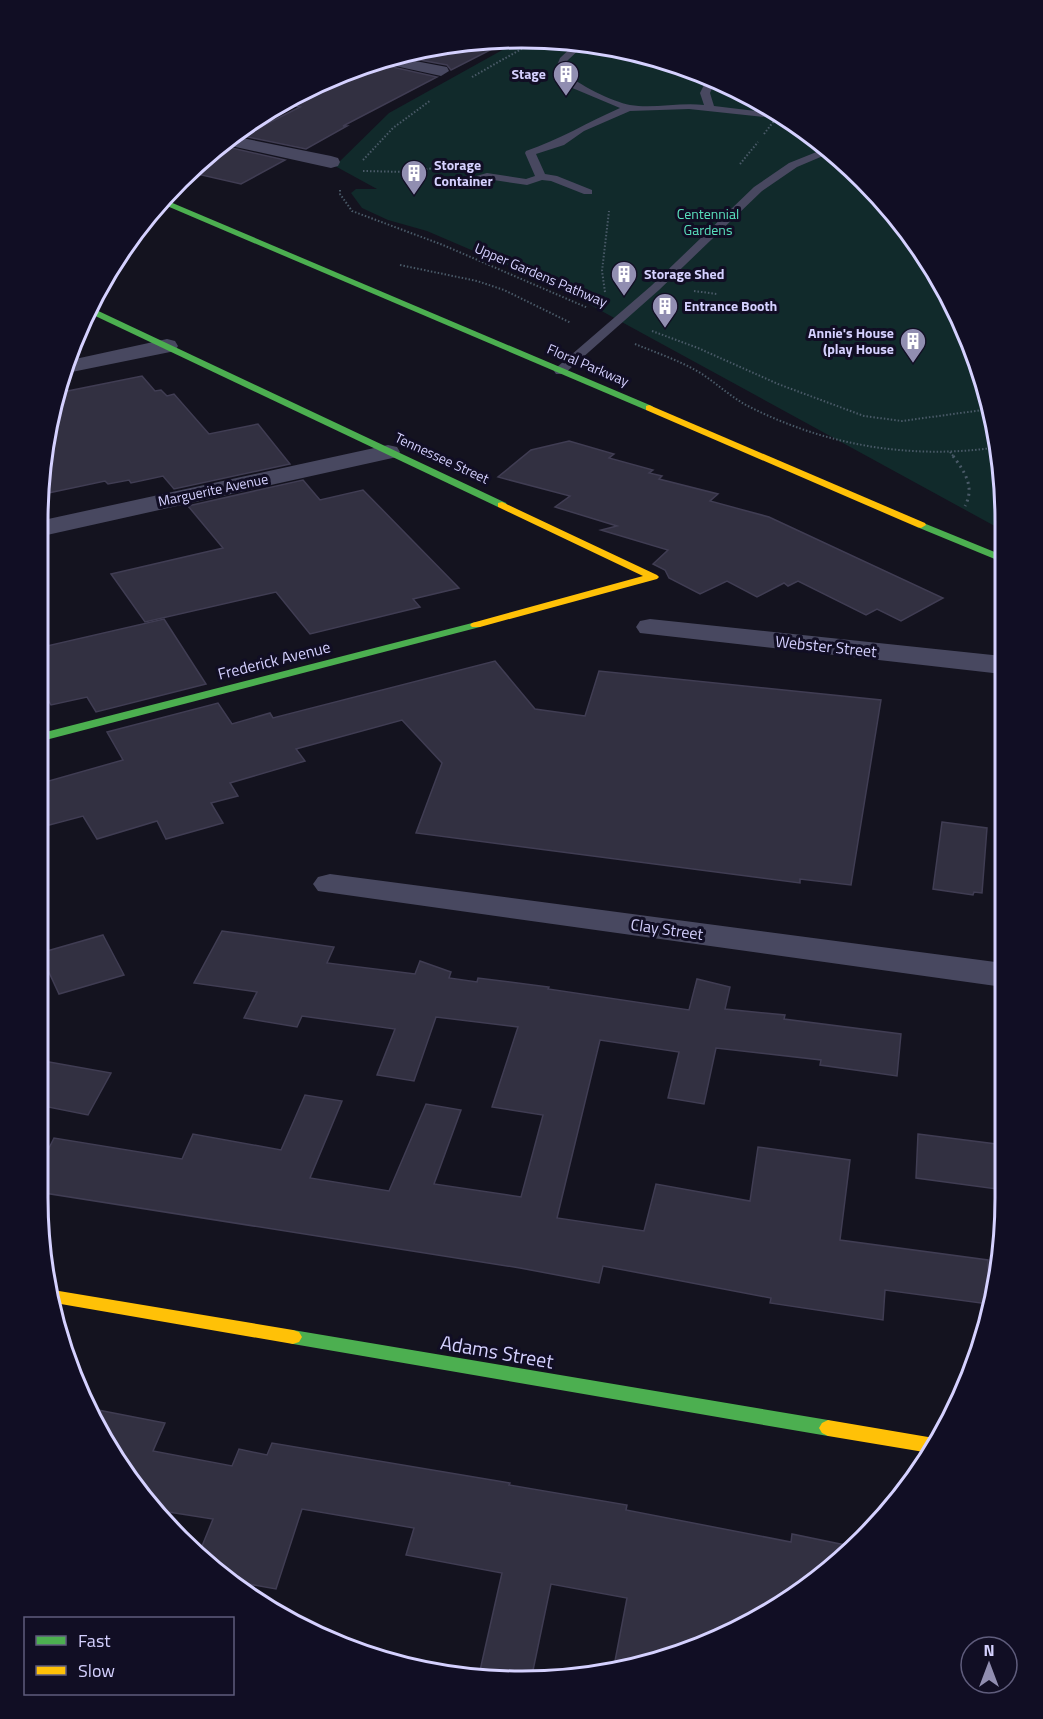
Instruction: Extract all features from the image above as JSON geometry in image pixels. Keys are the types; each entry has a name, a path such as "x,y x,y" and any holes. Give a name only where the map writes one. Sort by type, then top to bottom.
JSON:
{"street":[{"path":"402,63 441,71"},
{"path":"238,142 331,162"},
{"name":"Floral Parkway","path":"170,205 995,556"},
{"name":"Tennessee Street","path":"97,313 653,577 519,615"},
{"path":"74,366 167,346"},
{"name":"Marguerite Avenue","path":"48,527 388,452"},
{"name":"Frederick Avenue","path":"48,735 519,615"},
{"name":"Webster Street","path":"650,627 995,665"},
{"name":"Clay Street","path":"330,884 995,974"},
{"name":"Adams Street","path":"59,1297 925,1445"}],"lane":[{"path":"573,51 563,60 559,73 573,85 628,108 710,108 764,115"},
{"path":"708,86 705,93 710,108"},
{"path":"541,177 530,153 560,143 581,129 628,108"},
{"path":"560,371 670,274 758,189 793,165 820,154"},
{"path":"466,182 488,176 527,182 541,177 553,178 588,192"}],"path":[{"path":"472,78 523,48"},
{"path":"357,164 393,128 435,98"},
{"path":"764,134 774,121"},
{"name":"Upper Gardens Pathway","path":"341,185 340,194 352,211 443,245 558,296 698,348 778,384 864,416 902,421 982,410"},
{"path":"588,192 606,201 610,216 602,271 606,295 618,319"},
{"path":"950,452 965,470 971,489 970,499 961,512"}],"green space":[{"name":"Centennial Gardens","path":"505,49 552,49 614,57 674,73 731,97 785,128 834,166 877,209 897,233 932,285 959,340 979,399 991,460 995,526 532,273 504,264 427,231 388,220 362,208 351,193 356,189 377,189 335,166 389,113"}],"building":[{"path":"492,49 451,70 447,65 418,60"},
{"path":"391,67 437,77 343,126 347,126 306,149 246,137 300,107 295,106 340,84"},
{"path":"231,148 285,160 241,184 200,175"},
{"path":"142,376 155,391 161,390 167,396 174,394 209,434 258,424 290,464 174,489 163,476 131,483 129,480 108,484 105,481 49,493 57,429 66,391"},
{"path":"569,441 614,454 609,458 653,470 649,473 662,476 659,479 718,494 710,501 769,517 943,598 901,621 877,609 866,615 798,581 788,586 784,583 757,597 727,581 700,594 669,578 665,570 653,564 668,550 601,530 617,526 555,507 570,496 498,477 531,450"},
{"path":"303,480 320,500 363,490 459,588 413,599 420,607 310,634 276,592 145,622 111,574 223,548 188,506"},
{"path":"164,619 206,684 96,712 87,697 51,705 48,700 48,646"},
{"path":"495,661 535,709 585,716 599,671 881,700 851,885 800,879 800,883 416,833 442,763 402,720 296,749 305,761 230,783 238,796 211,803 223,823 166,839 157,821 97,839 83,816 48,825 48,781 123,760 107,732 218,703 232,724 270,713 273,718"},
{"path":"942,822 987,828 982,893 974,892 973,895 933,889"},
{"path":"222,931 334,947 327,963 415,974 420,961 451,972 449,978 477,982 478,978 549,987 548,989 689,1010 697,979 730,987 725,1009 785,1015 784,1019 901,1034 897,1076 820,1065 821,1060 716,1048 704,1104 668,1098 679,1052 600,1040 557,1218 644,1231 656,1184 750,1201 758,1147 850,1160 840,1240 988,1260 988,1278 983,1303 885,1290 883,1320 770,1303 771,1298 603,1266 599,1283 520,1268 48,1194 48,1150 54,1138 182,1159 193,1134 281,1150 305,1095 342,1101 310,1178 389,1191 426,1104 461,1110 434,1184 521,1197 543,1115 492,1107 518,1027 436,1017 414,1081 377,1075 395,1029 302,1016 297,1027 244,1018 257,992 194,983"},
{"path":"103,935 124,975 59,994 48,970 48,951"},
{"path":"48,1062 111,1073 88,1115 48,1107"},
{"path":"918,1134 995,1144 995,1189 916,1178"},
{"path":"99,1410 165,1423 153,1451 232,1466 239,1449 267,1455 272,1443 627,1505 626,1510 791,1542 792,1534 843,1545 785,1591 731,1622 674,1646 615,1662 627,1598 551,1584 533,1671 491,1670 480,1669 502,1573 406,1555 414,1528 302,1509 276,1589 248,1584 202,1546 213,1519 168,1512 128,1461"}],"traffic: fast":[{"path":"170,205 649,408"},
{"path":"97,313 502,505"},
{"path":"921,525 995,556"},
{"path":"48,735 476,625"},
{"path":"293,1337 828,1428"}],"traffic: slow":[{"path":"649,408 921,525"},
{"path":"476,625 653,577 502,505"},
{"path":"59,1297 293,1337"},
{"path":"828,1428 925,1445"}],"place":[{"name":"Stage","path":"566,97"},
{"name":"Storage Container","path":"414,196"},
{"name":"Storage Shed","path":"624,297"},
{"name":"Entrance Booth","path":"665,329"},
{"name":"Annie's House (play House","path":"913,364"}]}
